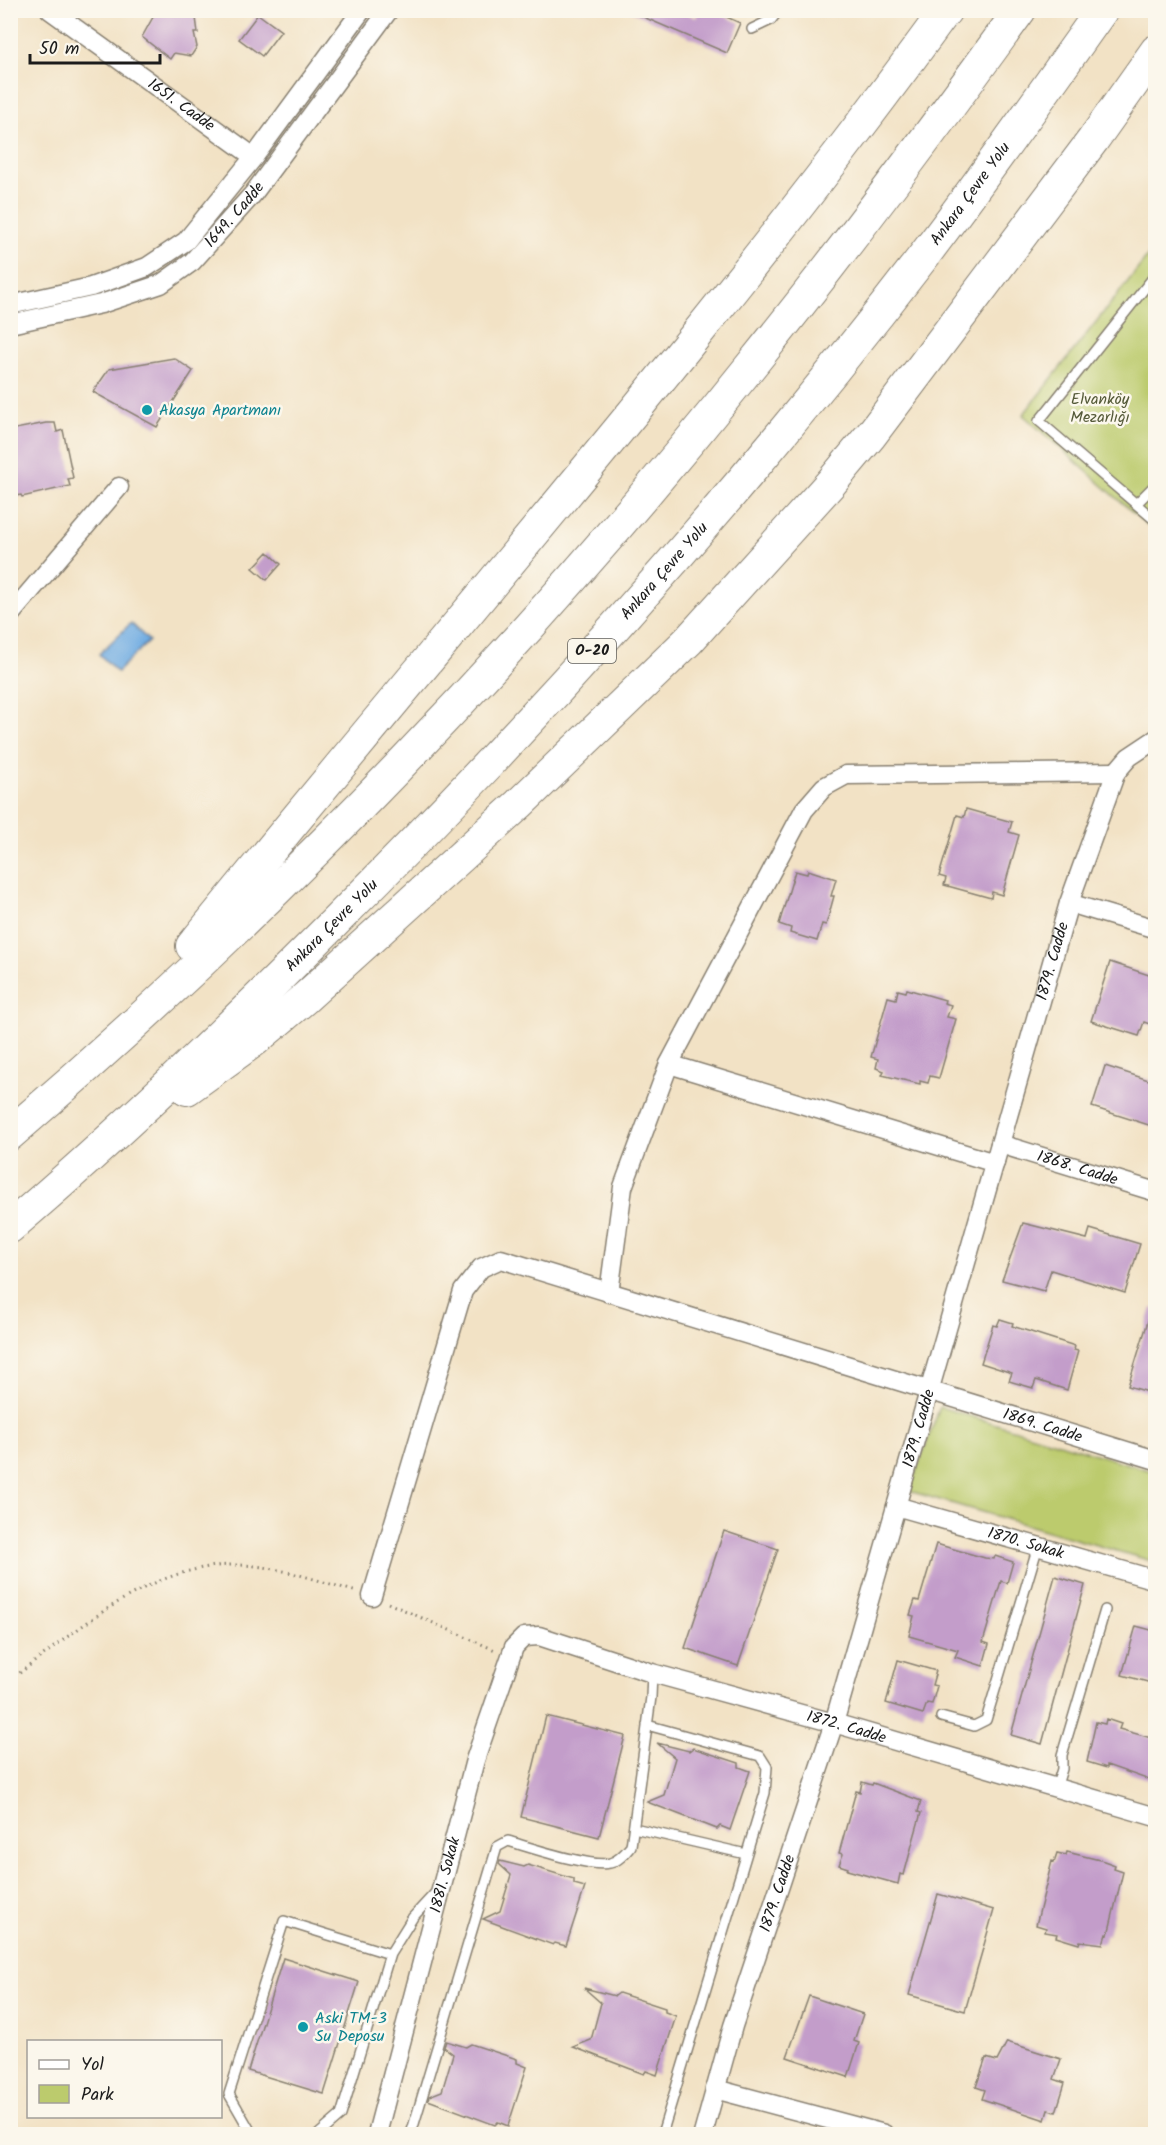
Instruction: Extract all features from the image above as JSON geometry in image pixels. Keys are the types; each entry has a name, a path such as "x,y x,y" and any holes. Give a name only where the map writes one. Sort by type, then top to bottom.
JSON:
{"highway":[{"path":"108,1050 720,308 836,160 946,10"},
{"path":"10,1134 108,1050 268,896 424,739 594,552 764,350 901,174 1020,10"},
{"name":"Ankara Çevre Yolu","path":"10,1227 82,1166 268,989 444,813 649,589 751,471 921,260 989,170 1102,10"},
{"path":"82,1166 255,1040 305,998 536,789 688,641 816,501 871,435 1093,140 1155,51"}],"street":[{"name":"1651. Cadde","path":"50,10 254,158"},
{"name":"1649. Cadde","path":"10,305 91,287 147,267 170,255 186,241 254,158 362,10"},
{"name":"1649. Cadde","path":"10,324 101,304 161,284 192,262 253,194 389,10"},
{"path":"10,615 119,487"},
{"name":"1879. Cadde","path":"703,2134 737,2015 834,1723 1069,903 1116,772 1130,757 1155,739"},
{"path":"609,1293 623,1186 669,1064 804,810 824,787 846,775 1116,772"},
{"path":"1069,903 1155,929"},
{"path":"669,1064 995,1163"},
{"name":"1868. Cadde","path":"1000,1144 1155,1192"},
{"name":"1869. Cadde","path":"372,1596 468,1283 481,1268 501,1259 1155,1460"},
{"name":"1870. Sokak","path":"896,1506 1155,1580"},
{"name":"1872. Cadde","path":"539,1636 652,1673 834,1723 1155,1817"},
{"name":"1881. Sokak","path":"377,2134 475,1760 514,1647 524,1637 539,1636"},
{"path":"715,2089 884,2134"}],"lane":[{"path":"752,29 771,20 779,10"},
{"path":"1155,274 1039,421 1155,521"},
{"path":"1136,504 1155,484"},
{"path":"941,1717 974,1726 986,1720 1038,1546"},
{"path":"1056,1788 1062,1769 1062,1755 1106,1610"},
{"path":"411,2134 497,1846 508,1841 569,1857 609,1863 622,1857 631,1846 652,1673"},
{"path":"647,1725 760,1756 767,1767 765,1793 662,2134"},
{"path":"634,1828 746,1854"},
{"path":"319,2134 341,2115 390,1954 413,1917 442,1886"},
{"path":"252,2134 229,2094 284,1921 390,1954"}],"path":[{"path":"10,1680 131,1592 187,1571 225,1565 262,1567 372,1596 510,1657"}],"green space":[{"name":"Elvanköy Mezarlığı","path":"1155,247 1155,532 1023,415"},
{"path":"940,1407 1155,1472 1155,1562 909,1491"}],"water":[{"path":"131,623 149,641 117,672 99,654"}],"building":[{"path":"157,10 195,10 198,33 194,33 197,47 191,56 174,53 170,59 142,37"},
{"path":"627,10 679,10 696,18 699,10 711,10 740,23 727,53"},
{"path":"258,14 281,31 262,56 239,39"},
{"name":"Akasya Apartmanı","path":"174,358 193,371 157,427 93,392 109,369"},
{"path":"55,423 57,432 63,430 73,478 68,479 70,486 22,497 21,495 10,497 10,430"},
{"path":"268,552 281,564 267,580 253,568"},
{"path":"966,809 1012,822 1009,832 1019,835 1002,895 992,892 991,898 944,885 946,878 939,876 957,815 964,817"},
{"path":"808,870 836,879 826,925 822,924 817,941 790,933 791,928 779,924 795,871 807,874"},
{"path":"1110,962 1155,977 1155,1026 1144,1022 1139,1036 1091,1021"},
{"path":"907,989 945,1000 944,1003 951,1005 947,1017 956,1019 939,1078 930,1076 928,1083 920,1081 920,1084 882,1075 884,1071 876,1068 878,1059 871,1057 888,997 896,999 898,990 906,992"},
{"path":"1105,1066 1155,1082 1155,1127 1092,1107"},
{"path":"1023,1223 1087,1239 1090,1229 1140,1244 1125,1293 1051,1270 1044,1291 1002,1280"},
{"path":"1152,1308 1155,1308 1155,1394 1128,1386"},
{"path":"1000,1319 1013,1323 1012,1326 1075,1346 1074,1350 1078,1351 1067,1390 1036,1380 1033,1388 1009,1381 1012,1373 981,1363 993,1325 997,1326"},
{"path":"724,1531 778,1549 738,1666 685,1648"},
{"path":"936,1544 985,1558 994,1559 995,1556 1013,1562 1007,1583 1001,1581 983,1642 989,1644 983,1666 955,1657 958,1650 909,1636 914,1616 910,1615 915,1600 919,1601"},
{"path":"1055,1576 1085,1585 1042,1744 1011,1735"},
{"path":"1136,1626 1155,1631 1155,1684 1122,1675"},
{"path":"898,1660 936,1671 932,1685 937,1686 932,1704 927,1703 923,1714 886,1703"},
{"path":"546,1716 625,1736 599,1837 521,1817"},
{"path":"1106,1719 1121,1724 1119,1729 1155,1739 1155,1782 1107,1765 1107,1768 1087,1762 1096,1722 1105,1724"},
{"path":"657,1743 689,1751 693,1748 739,1763 739,1767 750,1771 730,1830 720,1826 717,1829 647,1802 664,1795 675,1758"},
{"path":"862,1782 872,1785 873,1783 921,1801 918,1812 921,1813 904,1875 900,1874 898,1884 847,1870 848,1868 839,1865 843,1854 839,1853 856,1791 860,1792"},
{"path":"1067,1852 1104,1861 1115,1865 1114,1869 1123,1872 1108,1935 1106,1934 1103,1944 1080,1941 1079,1944 1056,1937 1057,1934 1045,1932 1046,1928 1036,1925 1052,1861 1054,1862 1057,1853 1066,1855"},
{"path":"500,1861 524,1867 528,1865 574,1879 574,1884 585,1887 566,1946 555,1943 553,1945 483,1919 500,1911 511,1875 499,1864"},
{"path":"938,1894 994,1910 965,2011 909,1995"},
{"name":"Aski TM-3 Su Deposu","path":"283,1958 359,1982 324,2094 248,2071"},
{"path":"584,1988 615,1996 619,1993 665,2008 665,2012 676,2016 657,2075 646,2071 644,2074 573,2047 591,2040 601,2003"},
{"path":"809,1996 863,2014 854,2041 859,2043 848,2077 787,2057"},
{"path":"446,2041 466,2047 471,2044 517,2059 517,2063 527,2067 508,2126 498,2122 495,2125 428,2100 429,2096 442,2091 453,2054 444,2047"},
{"path":"1007,2042 1061,2059 1054,2079 1065,2083 1056,2112 1048,2110 1045,2120 982,2099 985,2090 976,2087 986,2058 997,2061"}],"place":[{"name":"Akasya Apartmanı","path":"147,410"},
{"name":"Aski TM-3 Su Deposu","path":"303,2027"}]}
